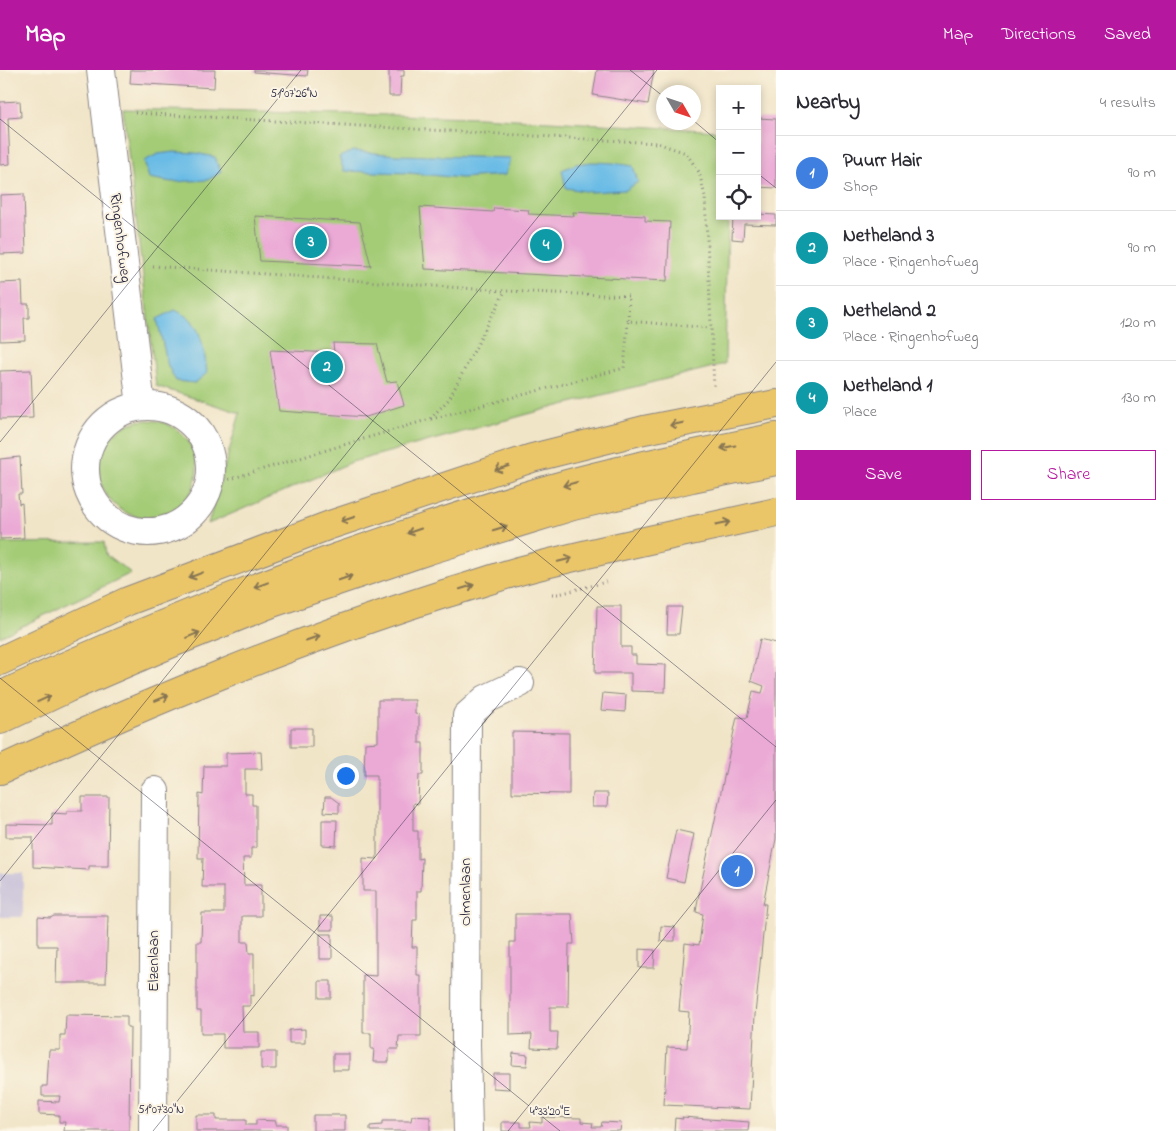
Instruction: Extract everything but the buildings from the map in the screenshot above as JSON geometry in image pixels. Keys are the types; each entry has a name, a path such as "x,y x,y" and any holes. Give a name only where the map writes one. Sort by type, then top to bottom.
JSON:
{"highway":[{"path":"0,661 128,601 330,525 523,461 644,430 776,404"},
{"path":"0,696 176,619 266,584 419,529 568,484 685,456 776,437"},
{"path":"0,720 77,684 263,607 429,550 573,506 692,478 776,461"},
{"path":"0,770 117,717 291,646 412,604 518,572 645,540 773,513"}],"street":[{"name":"Ringenhofweg","path":"101,70 141,406"},
{"path":"141,406 165,408 187,419 203,437 211,460 210,485 200,507 182,523 159,532 134,532 112,522 95,504 87,486 85,466 89,446 99,429 115,415 127,409 141,406"},
{"name":"Olmenlaan","path":"468,1131 466,1044 467,716 486,699 520,683"},
{"name":"Elzenlaan","path":"153,1131 154,791"}],"path":[{"path":"105,111 656,143 686,153 699,172 705,196 714,395"},
{"path":"124,264 505,291 629,296 624,368 430,419 210,485"},
{"path":"430,419 449,399 505,291"},
{"path":"628,321 710,328"}],"shaded area":[{"path":"0,873 23,873 23,917 0,917"}],"green space":[{"path":"123,109 480,117 656,127 656,130 716,131 716,220 728,220 725,364 543,410 352,462 208,524 240,413 156,386"},
{"path":"148,420 167,423 183,434 194,450 197,469 194,488 183,504 167,515 148,518 129,515 113,504 102,488 99,469 102,450 113,434 129,423"},
{"path":"104,542 106,555 131,573 0,637 0,543"}],"water":[{"path":"353,151 397,155 511,158 505,175 461,178 409,173 344,171 339,157"},
{"path":"174,152 195,153 215,157 221,172 208,180 172,182 149,178 144,161 158,154"},
{"path":"592,162 633,166 638,182 626,190 590,192 566,188 562,170 576,164"},
{"path":"175,310 191,319 201,339 207,373 195,383 176,381 168,366 157,319"}],"place":[{"name":"Netheland 2","path":"311,242"},
{"name":"Netheland 1","path":"546,245"},
{"name":"Netheland 3","path":"327,367"},
{"name":"Puurr Hair","path":"737,871"}]}
